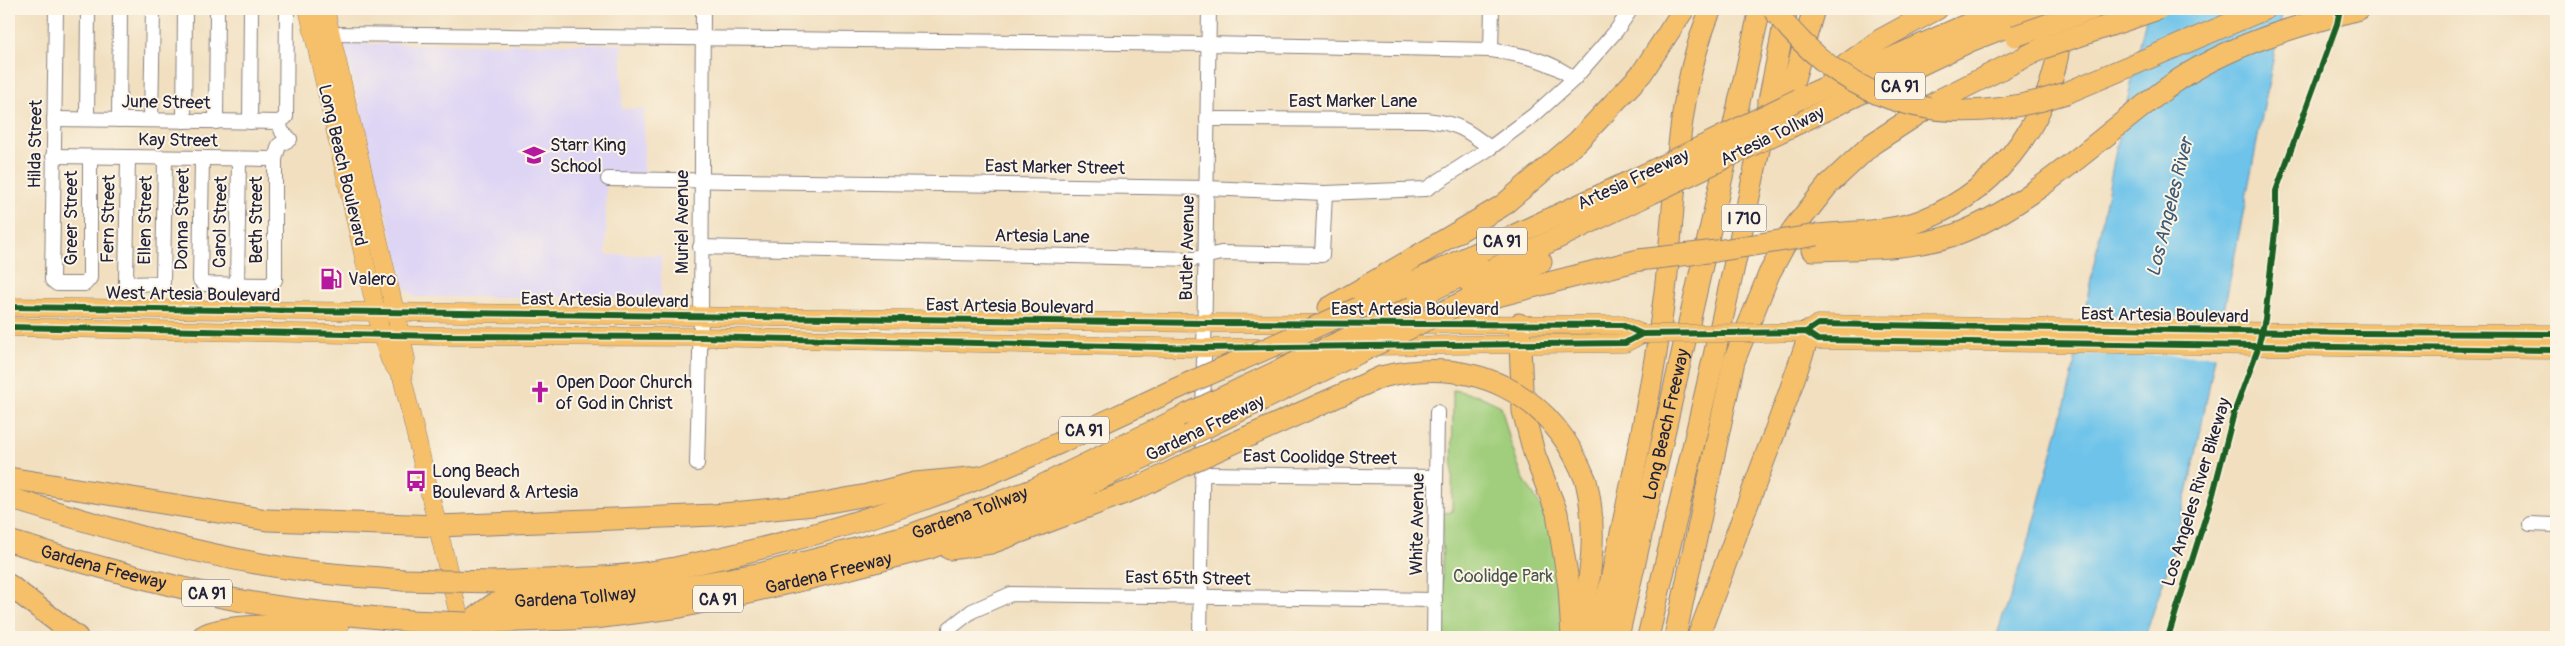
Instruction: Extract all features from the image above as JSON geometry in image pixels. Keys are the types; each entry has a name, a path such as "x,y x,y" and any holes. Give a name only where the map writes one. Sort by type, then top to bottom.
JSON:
{"highway":[{"path":"1264,348 1502,206 1578,141 1642,73 1684,9"},
{"path":"1599,637 1653,377 1664,298 1689,74 1711,9"},
{"name":"Long Beach Freeway","path":"1618,637 1760,9"},
{"path":"1773,9 1790,32 1818,59 1852,82 1880,95 1918,108 1952,112 1986,112 2029,105 2066,93 2265,9"},
{"name":"Long Beach Freeway","path":"1648,637 1699,426 1766,121 1787,9"},
{"path":"1699,426 1709,403 1739,268 1814,9"},
{"path":"1793,121 1891,33 1926,9"},
{"path":"1891,33 1937,9"},
{"path":"2016,18 2052,9"},
{"path":"1455,306 1639,260 1815,242 1922,220 1980,187 2025,139 2038,118 2052,75 2060,39 2062,9"},
{"name":"Artesia Freeway","path":"1264,348 1641,194 1793,121 2016,18 2092,9"},
{"path":"1675,637 1734,361 1769,274 1794,228 1828,185 1872,144 1941,99 2043,48 2158,9"},
{"path":"2186,41 2296,16 2355,9"},
{"path":"1815,242 1892,246 1954,235 1986,222 2041,186 2172,84 2209,62 2250,43 2359,9"},
{"name":"Artesia Freeway","path":"1455,306 1641,194 1793,121 1907,83 2016,18"},
{"name":"Gardena Tollway","path":"465,630 498,602 585,598 677,588 763,573 910,535 1035,489 1189,410 1641,194"},
{"name":"Gardena Freeway","path":"14,503 230,558 314,572 402,580 498,602 595,618 680,607 808,579 930,548 1060,498 1455,306"},
{"path":"1519,324 1523,411 1535,456 1557,513 1569,587 1572,637"},
{"path":"1698,637 1787,400 1806,344 1806,332"},
{"name":"Gardena Freeway","path":"498,602 588,577 674,568 719,558 814,535 920,501 980,478 1264,348"},
{"path":"930,548 955,550 991,543 1138,488 1196,469 1380,376 1409,370 1433,369 1457,372 1510,388 1532,405 1564,438 1577,458 1586,481 1592,506 1593,554 1580,637"},
{"name":"Gardena Tollway","path":"719,558 751,568 875,539 1020,485 1189,410"},
{"path":"9,478 267,520 438,526 714,515 813,505 915,483 980,478"},
{"name":"Gardena Freeway","path":"9,541 85,563 223,597 316,612 410,621 465,630"},
{"path":"9,585 77,637"},
{"path":"202,637 205,634 232,627 410,621"}],"main road":[{"name":"Long Beach Boulevard","path":"308,9 381,333 390,360 402,377 465,630"},
{"name":"Long Beach Boulevard","path":"325,9 406,359 402,377"},
{"name":"West Artesia Boulevard","path":"9,307 376,311"},
{"name":"East Artesia Boulevard","path":"376,311 1205,323 1622,325 1642,334 1806,332 1818,324 2019,335 2354,339 2556,334"},
{"name":"West Artesia Boulevard","path":"9,328 381,333"},
{"name":"East Artesia Boulevard","path":"381,333 701,337 1204,348 1520,345 1625,342 1642,334"},
{"name":"East Artesia Boulevard","path":"2354,339 2556,350"}],"street":[{"name":"Hilda Street","path":"56,9 52,280 57,284 85,284 90,278"},
{"path":"87,119 88,9"},
{"path":"119,120 120,9"},
{"path":"151,120 153,9"},
{"path":"184,121 185,9"},
{"path":"216,122 217,9"},
{"path":"250,122 251,9"},
{"path":"275,159 278,145 290,139 282,132 279,122 286,117 287,9"},
{"name":"Muriel Avenue","path":"697,464 702,317 700,247 703,9"},
{"name":"Butler Avenue","path":"1200,637 1201,597 1196,469 1205,323 1208,9"},
{"path":"1491,50 1492,9"},
{"name":"East Marker Street","path":"608,179 701,182 1206,188 1325,194 1426,189 1490,148 1534,115 1574,79 1616,31 1631,9"},
{"path":"331,34 1208,44 1491,50 1529,56 1559,67 1574,79"},
{"name":"June Street","path":"54,119 279,122"},
{"name":"East Marker Lane","path":"1207,119 1426,120 1451,122 1470,132 1490,148"},
{"name":"Kay Street","path":"53,156 275,159"},
{"name":"Greer Street","path":"90,157 90,278"},
{"name":"Fern Street","path":"128,158 126,282 131,284 159,284 163,282"},
{"name":"Ellen Street","path":"163,282 165,158"},
{"name":"Donna Street","path":"202,158 200,280 204,284 237,285"},
{"name":"Beth Street","path":"237,285 269,285 275,280 275,159"},
{"name":"Carol Street","path":"237,285 239,160"},
{"name":"Artesia Lane","path":"700,247 1205,258 1221,253 1322,255 1325,194"},
{"name":"White Avenue","path":"1434,637 1437,412"},
{"name":"East Coolidge Street","path":"1196,469 1436,477"},
{"path":"2530,524 2556,525"},
{"name":"East 65th Street","path":"950,628 972,611 1011,594 1434,600"}],"shaded area":[{"path":"344,44 622,44 622,109 644,109 644,175 606,175 606,255 661,255 661,297 415,297 405,288"}],"green space":[{"name":"Coolidge Park","path":"1453,390 1478,395 1501,406 1522,476 1556,532 1565,637 1441,637 1443,513 1452,512"}],"water":[{"name":"Los Angeles River","path":"2148,9 2283,9 2194,464 2172,555 2145,637 1996,637 2025,554 2071,381 2115,155"}],"pier":[{"path":"2081,316 2224,318 2217,356 2074,354"}],"cycle path":[{"name":"Los Angeles River Bikeway","path":"2168,637 2214,490 2234,413 2257,351 2265,319 2276,223 2276,191 2337,24 2340,9"},
{"path":"9,307 1205,323 1622,325 1642,334 1806,332 1818,340 2556,350"},
{"path":"1806,332 1818,324 2352,333 2556,334"},
{"path":"9,327 441,336 701,337 1204,348 1625,343 1642,334"}],"place":[{"name":"Starr King School","path":"534,155"},
{"name":"Valero","path":"331,279"},
{"name":"Open Door Church of God in Christ","path":"540,392"},
{"name":"Long Beach Boulevard & Artesia","path":"416,481"}]}
